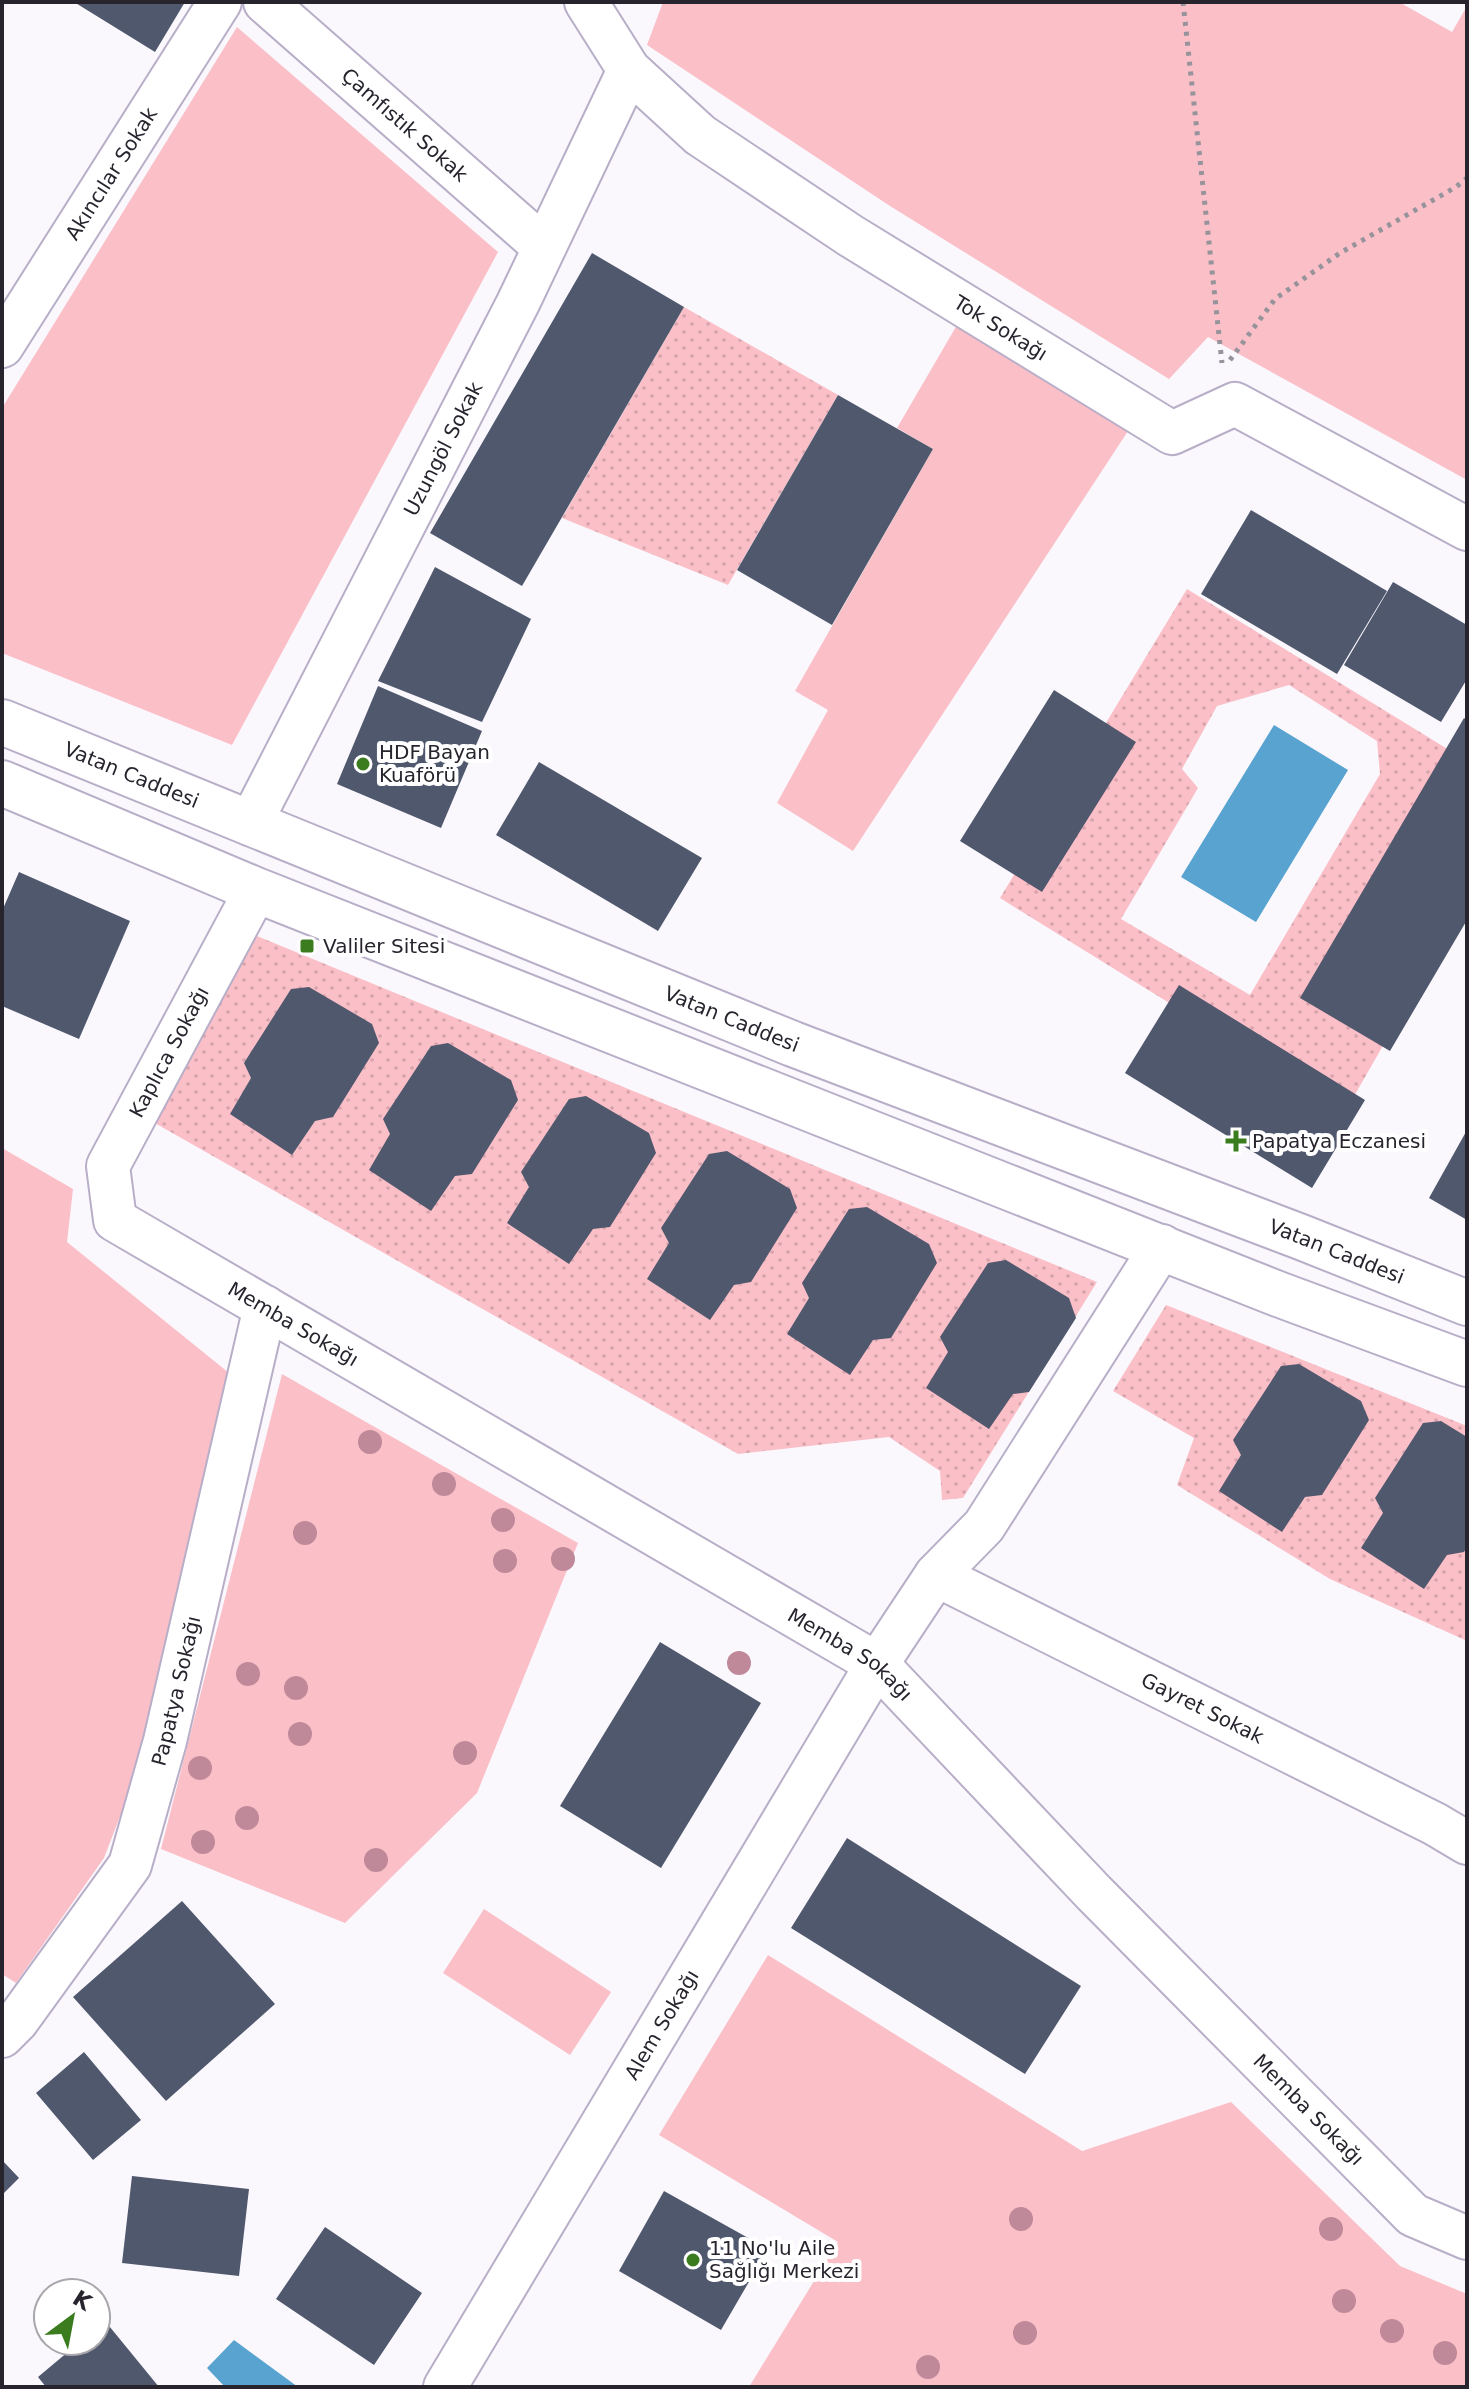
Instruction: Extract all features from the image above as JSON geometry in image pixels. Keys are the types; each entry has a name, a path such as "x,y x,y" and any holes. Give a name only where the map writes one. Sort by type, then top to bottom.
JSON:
{"main road":[{"name":"Vatan Caddesi","path":"2,722 793,1044 1467,1303"},
{"path":"2,783 256,890 1278,1294 1467,1364"}],"street":[{"name":"Akıncılar Sokak","path":"2,346 220,2"},
{"name":"Çamfıstık Sokak","path":"265,2 544,247"},
{"name":"Tok Sokağı","path":"586,2 629,70 700,135 851,236 1172,433 1235,404 1467,529"},
{"name":"Uzungöl Sokak","path":"250,824 511,317 629,70"},
{"name":"Kaplıca Sokağı","path":"115,1220 108,1166 256,890"},
{"name":"Memba Sokağı","path":"115,1220 877,1664 1104,1903 1413,2215 1462,2225"},
{"name":"Alem Sokağı","path":"445,2387 877,1664 936,1575 984,1526 1162,1246"},
{"name":"Papatya Sokağı","path":"7,2022 130,1865 165,1741 265,1307"},
{"name":"Gayret Sokak","path":"936,1575 1421,1817 1467,1843"}],"path":[{"path":"1183,2 1222,370 1275,299 1340,253 1467,178"}],"shaded area":[{"path":"663,2 1399,2 1452,32 1467,6 1467,480 1208,337 1169,379 890,206 647,45"},
{"path":"237,27 498,252 232,745 2,653 2,408"},
{"path":"684,307 838,395 728,585 562,518"},
{"path":"957,325 1130,428 853,851 777,803 828,710 795,691 933,449 897,428"},
{"path":"1187,589 1467,761 1467,899 1345,1112 1000,898","holes":["1289,685 1377,741 1380,774 1250,995 1121,919 1198,788 1182,769 1217,706"]},
{"path":"257,936 1097,1282 963,1498 942,1500 940,1471 889,1437 738,1454 153,1122"},
{"path":"2,1148 73,1189 67,1242 229,1373 139,1767 104,1858 16,1983 2,1974"},
{"path":"1166,1305 1467,1426 1467,1641 1330,1579 1177,1485 1194,1438 1113,1391"},
{"path":"282,1374 578,1543 477,1793 345,1923 161,1849"},
{"path":"484,1909 611,1992 570,2055 443,1973"},
{"path":"768,1955 1082,2151 1231,2102 1400,2266 1467,2294 1467,2387 749,2387 838,2242 659,2135"}],"water":[{"path":"1274,725 1348,770 1256,922 1181,877"},
{"path":"234,2340 298,2387 225,2387 207,2368"}],"building":[{"path":"74,2 185,2 155,52"},
{"path":"592,253 684,307 522,586 430,533"},
{"path":"838,395 933,449 832,625 737,570"},
{"path":"1251,510 1387,591 1337,674 1201,594"},
{"path":"435,567 531,619 482,722 378,681"},
{"path":"1393,582 1467,625 1467,679 1441,722 1344,665"},
{"path":"378,686 482,731 441,828 337,784"},
{"path":"1054,690 1136,742 1042,892 960,841"},
{"path":"1464,718 1467,720 1467,920 1390,1051 1300,998"},
{"path":"539,762 702,858 658,931 496,835"},
{"path":"19,872 130,921 79,1039 2,1006 2,911"},
{"path":"1179,985 1365,1100 1312,1188 1125,1073"},
{"path":"309,987 372,1024 379,1043 333,1117 315,1121 292,1155 230,1114 251,1078 244,1063 291,989"},
{"path":"448,1043 511,1080 518,1100 472,1174 455,1176 431,1211 369,1170 390,1134 383,1119 431,1046"},
{"path":"586,1096 649,1133 656,1153 610,1227 593,1229 569,1264 507,1223 529,1187 521,1172 569,1099"},
{"path":"1467,1130 1467,1220 1429,1198"},
{"path":"727,1151 790,1189 797,1208 751,1282 734,1285 710,1320 647,1279 669,1243 661,1228 709,1154"},
{"path":"867,1207 929,1244 937,1263 891,1338 873,1340 850,1375 787,1334 809,1298 802,1283 849,1209"},
{"path":"1006,1260 1069,1298 1076,1318 1029,1392 1013,1394 989,1429 926,1388 948,1352 940,1337 988,1263"},
{"path":"1299,1364 1361,1401 1369,1420 1322,1495 1305,1497 1282,1532 1219,1491 1241,1455 1233,1440 1281,1366"},
{"path":"1441,1421 1467,1437 1467,1547 1464,1552 1447,1555 1424,1589 1361,1548 1383,1513 1375,1498 1423,1423"},
{"path":"660,1642 761,1703 661,1868 560,1806"},
{"path":"847,1838 1081,1986 1025,2074 791,1928"},
{"path":"182,1901 275,2004 166,2101 73,1997"},
{"path":"84,2052 141,2120 93,2160 36,2093"},
{"path":"2,2160 19,2178 2,2195"},
{"path":"132,2176 249,2189 239,2276 122,2263"},
{"name":"11 No'lu Aile Sağlığı Merkezi","path":"664,2191 768,2249 721,2330 619,2271"},
{"path":"325,2227 422,2293 374,2365 276,2299"},
{"path":"112,2330 159,2387 46,2387 38,2377 62,2357 112,2357"}],"place":[{"name":"HDF Bayan Kuaförü","path":"363,764"},
{"name":"Valiler Sitesi","path":"307,946"},
{"name":"Papatya Eczanesi","path":"1236,1141"},
{"name":"11 No'lu Aile Sağlığı Merkezi","path":"693,2260"}]}
